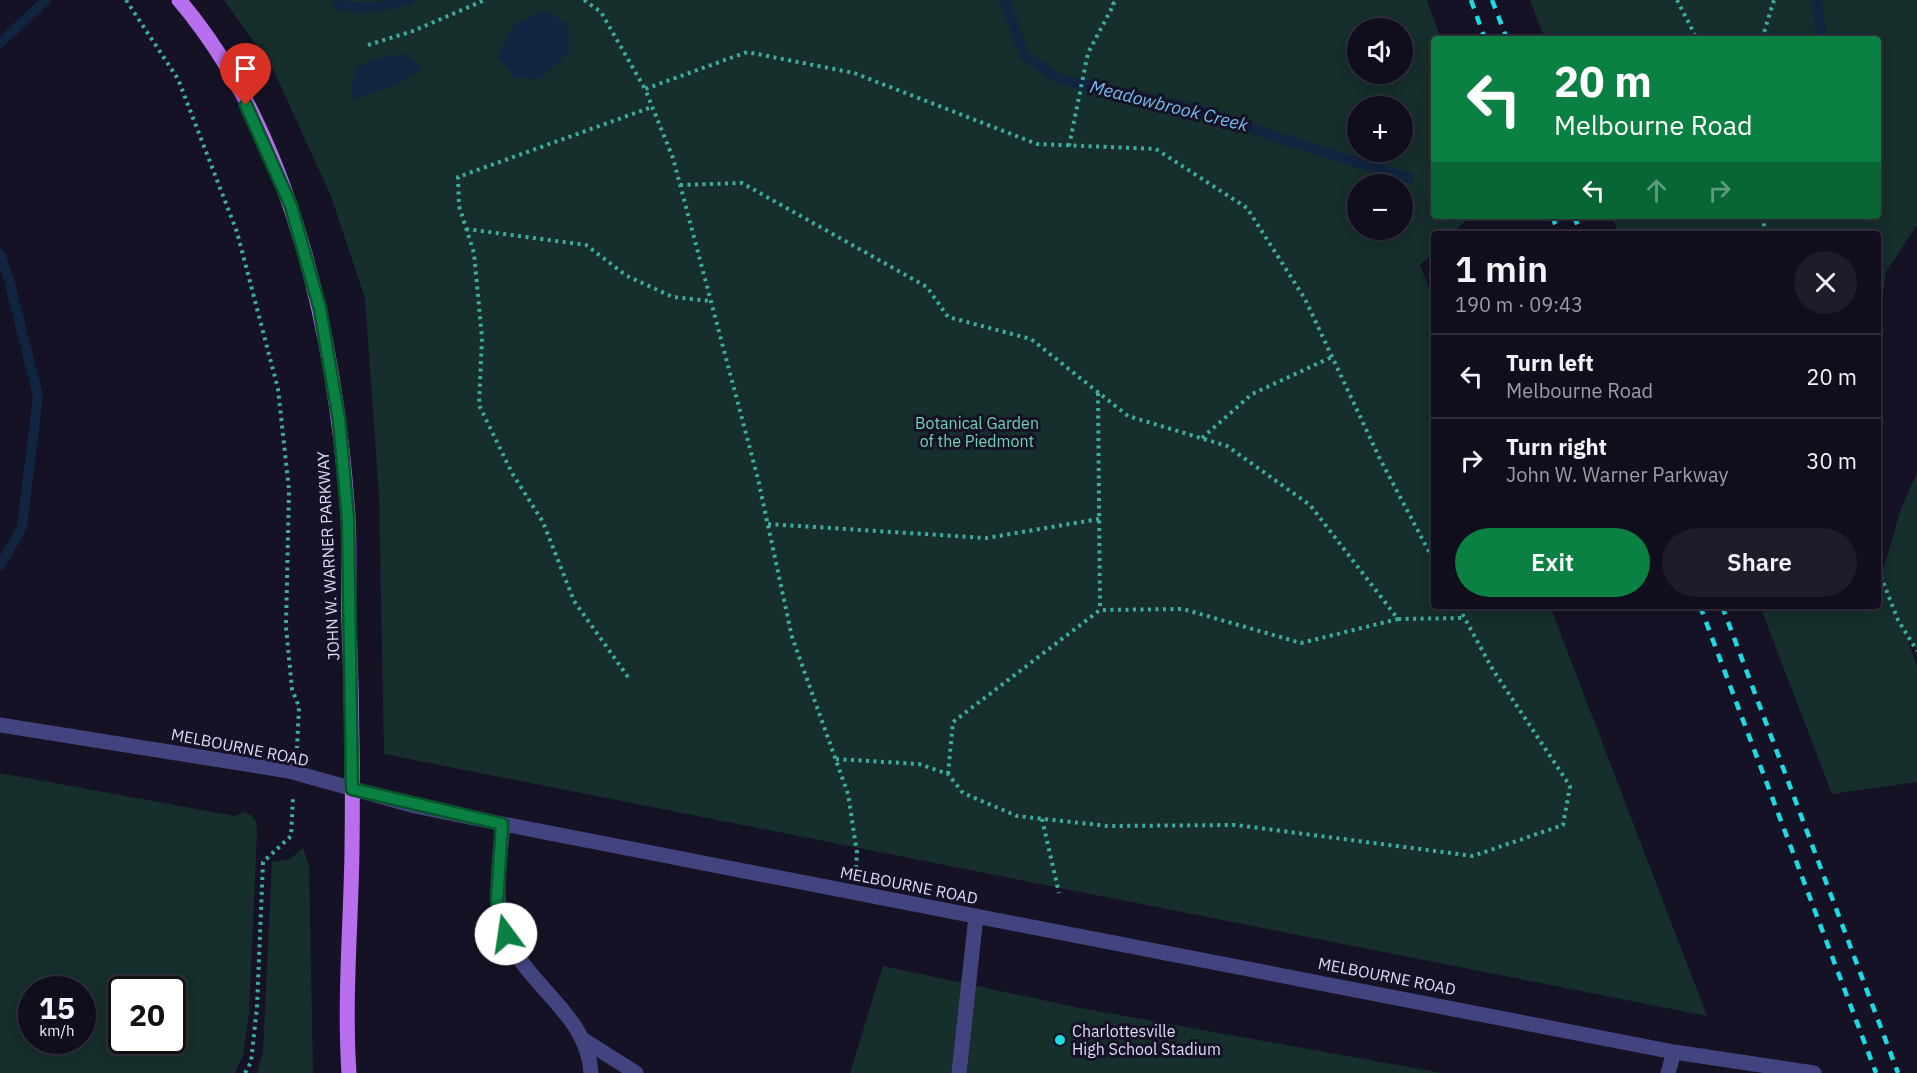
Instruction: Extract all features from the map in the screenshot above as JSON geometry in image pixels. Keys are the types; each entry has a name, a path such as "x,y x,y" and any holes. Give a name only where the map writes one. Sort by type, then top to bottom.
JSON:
{"main road":[{"name":"JOHN W. WARNER PARKWAY","path":"179,0 195,19 229,72 263,139 291,206 320,309 339,420 348,519 352,789 349,1073"}],"street":[{"name":"MELBOURNE ROAD","path":"0,724 289,771 352,789 502,824 1674,1052 1788,1067 1814,1073"},
{"path":"502,824 497,901 506,934 521,963 581,1032 590,1056 591,1073"},
{"path":"959,1073 976,916"},
{"path":"584,1040 636,1073"},
{"path":"1668,1073 1674,1052"}],"path":[{"path":"126,0 178,79 187,101 237,232 278,389 289,490 286,627 292,689 299,707"},
{"path":"368,45 413,31 485,0"},
{"path":"584,0 601,12 645,89 680,184 768,524 792,637 848,794 857,854 855,893"},
{"path":"1069,146 1088,53 1114,4 1109,0"},
{"path":"1677,0 1695,36"},
{"path":"1763,36 1774,0"},
{"path":"645,89 747,52 854,73 1037,144 1156,150 1247,208 1305,299 1380,459 1431,555"},
{"path":"628,677 574,602 543,522 512,473 479,405 482,338 474,253 459,206 458,177 652,107"},
{"path":"680,184 742,183 927,287 948,317 1031,339 1128,416 1227,446 1310,505 1398,619"},
{"path":"466,229 586,245 627,276 673,297 710,302"},
{"path":"1202,438 1252,394 1332,357"},
{"path":"1098,392 1100,610"},
{"path":"768,524 986,538 1099,519"},
{"path":"1881,577 1898,620 1917,651"},
{"path":"948,774 953,722 1100,610 1183,609 1301,643 1398,619 1464,618"},
{"path":"836,759 919,764 948,774 963,793 1017,816 1108,826 1236,825 1473,856 1563,825 1570,786 1493,670 1460,609"},
{"path":"1042,819 1059,893"},
{"path":"245,1073 251,1062 257,1007 263,862 291,836"}],"green space":[{"name":"Botanical Garden of the Piedmont","path":"224,0 1427,0 1440,36 1431,36 1431,219 1468,219 1455,231 1431,231 1431,255 1420,265 1431,293 1431,609 1551,609 1707,1016 384,754 379,494 365,299 331,196 272,67"},
{"path":"1530,0 1917,0 1917,225 1886,272 1881,312 1881,231 1618,231 1613,219 1881,219 1881,36 1544,36"},
{"path":"1917,472 1917,650 1907,637 1917,667 1917,782 1832,794 1761,609 1881,609 1881,564 1883,570 1900,512"},
{"path":"0,773 235,816 245,812 251,815 256,823 257,833 249,1012 243,1055 235,1073 0,1073"},
{"path":"303,848 309,866 313,1073 257,1073 263,1052 272,862 290,859"},
{"name":"Charlottesville High School Stadium","path":"883,966 1080,1008 1442,1073 850,1073"}],"water":[{"path":"544,11 568,24 569,52 540,79 515,78 497,56 514,24"},
{"path":"405,54 423,69 395,85 353,100 351,85 357,67 377,58"}],"waterway":[{"name":"Meadowbrook Creek","path":"0,43 46,0"},
{"path":"336,0 340,6 371,8 409,0"},
{"name":"Meadowbrook Creek","path":"1005,0 1024,55 1059,79 1203,111 1284,140 1396,174"},
{"name":"Meadowbrook Creek","path":"1817,0 1820,36"},
{"path":"0,254 9,280 38,396 22,527 0,566"}],"railway":[{"path":"1471,0 1484,36"},
{"path":"1492,0 1506,36"},
{"path":"1553,219 1558,231"},
{"path":"1575,219 1580,231"},
{"path":"1701,609 1876,1073"},
{"path":"1723,609 1898,1073"}],"place":[{"name":"Charlottesville High School Stadium","path":"1060,1040"}],"route":[{"path":"246,105 291,206 320,309 339,420 348,519 353,716 352,789 415,806 502,824 497,901 506,934"}]}
